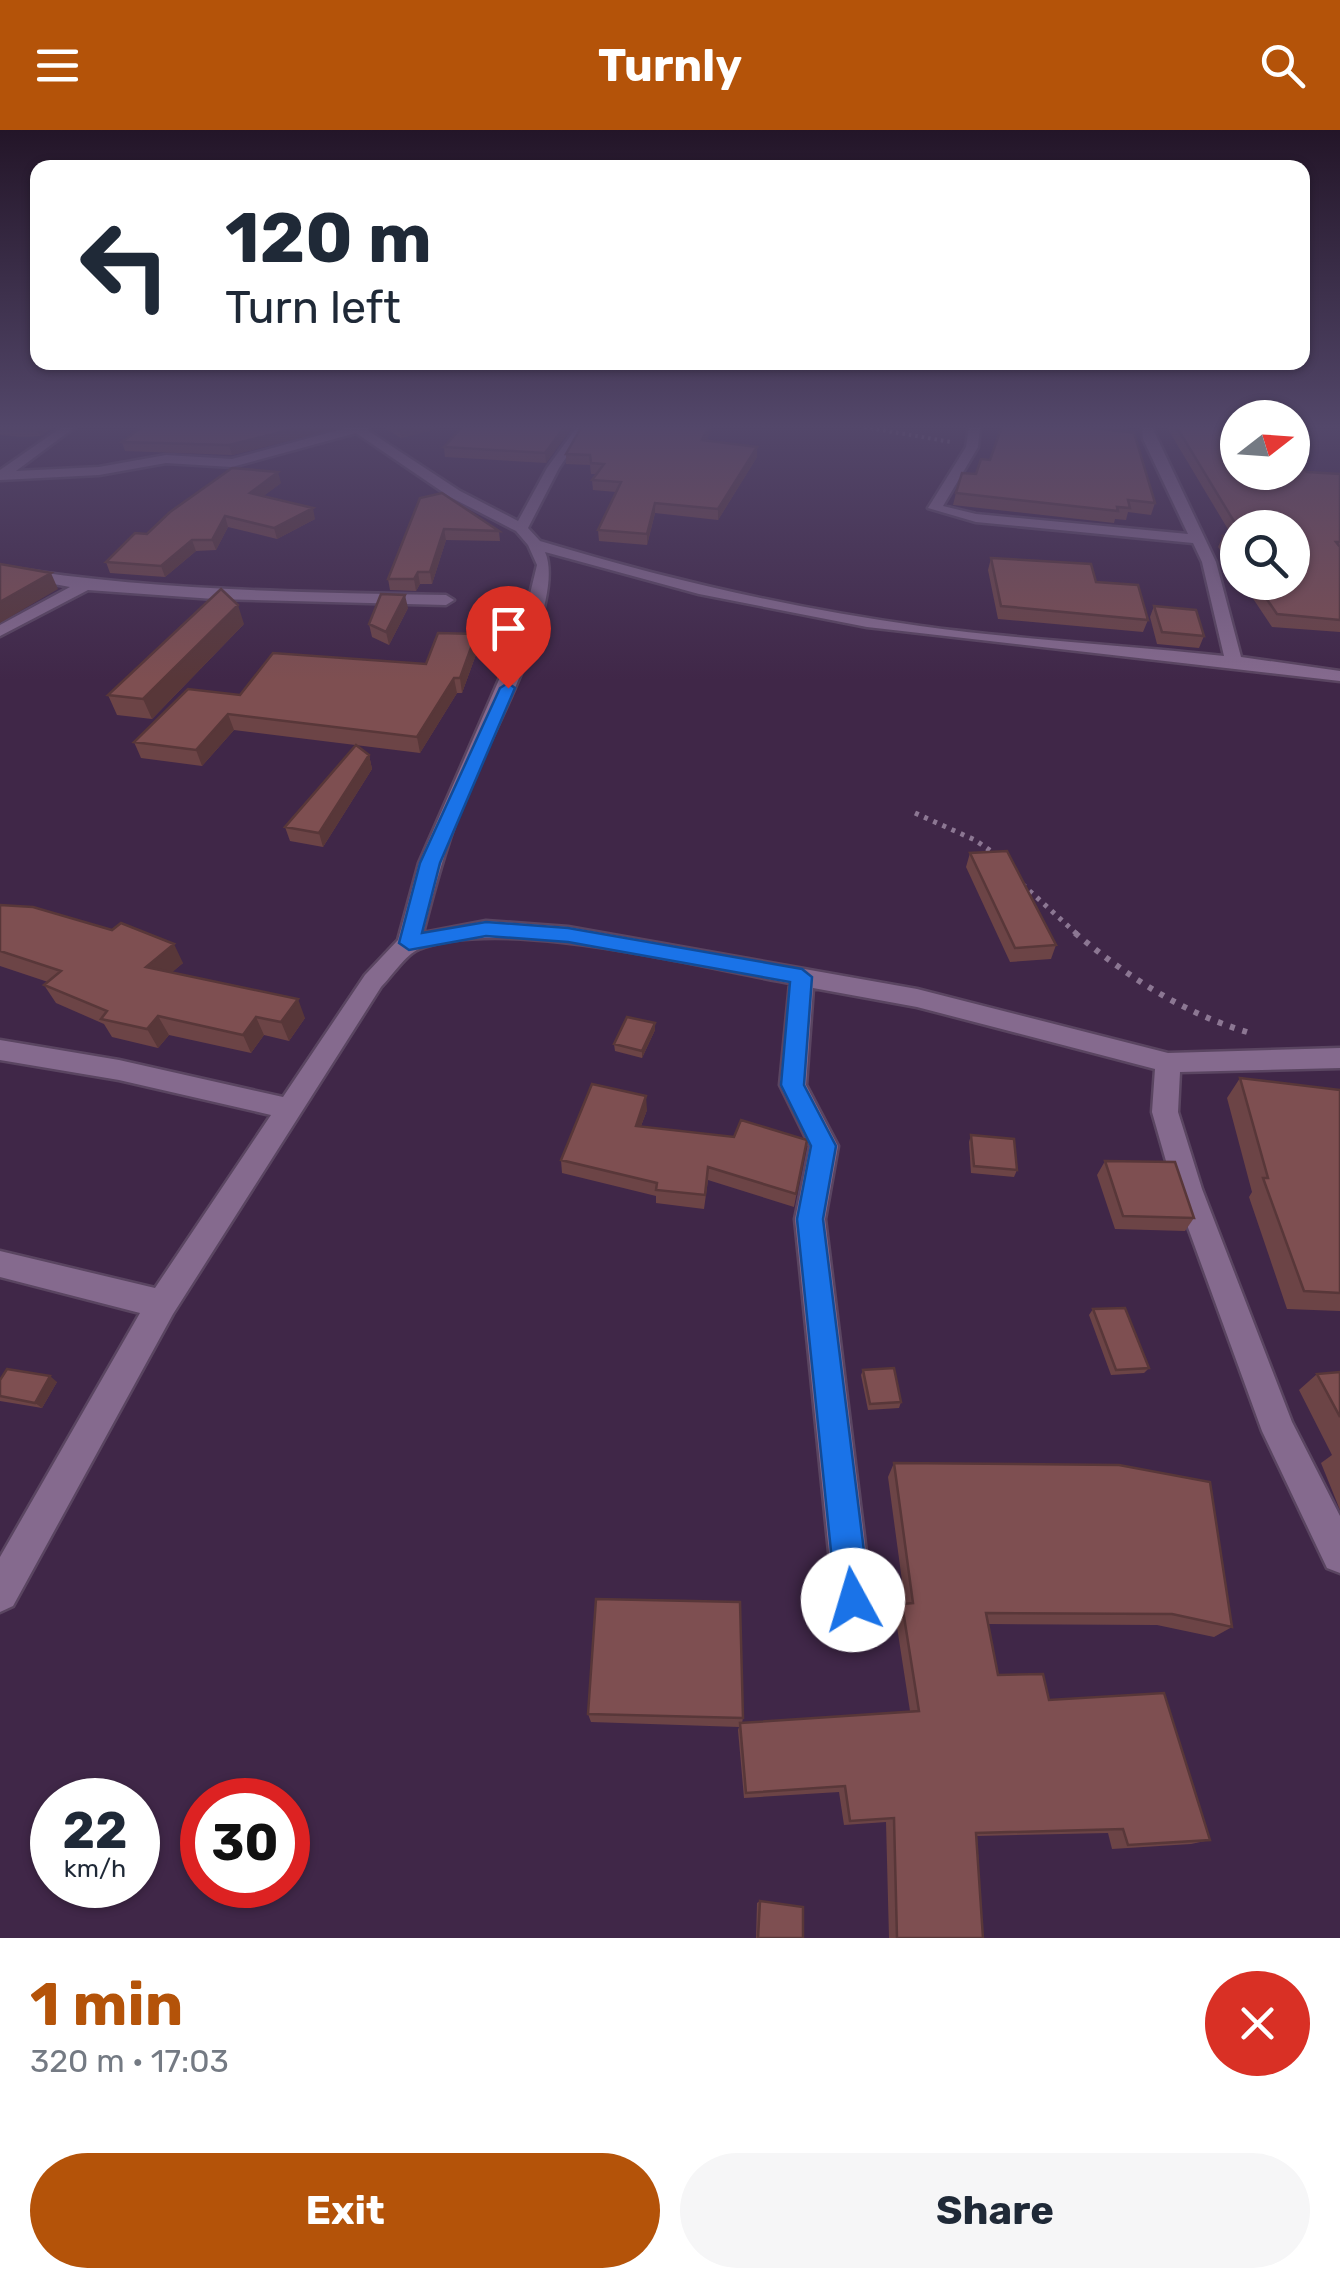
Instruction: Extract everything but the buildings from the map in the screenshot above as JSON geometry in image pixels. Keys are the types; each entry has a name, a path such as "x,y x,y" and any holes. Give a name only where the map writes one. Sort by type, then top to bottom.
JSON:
{"street":[{"path":"485,511 528,536 724,595 860,621 979,638 1234,658 1340,676"},
{"path":"0,1593 162,1304 372,981 409,943 430,863 530,627 544,565 528,536 537,511"},
{"path":"949,511 976,518 1198,539"},
{"path":"1185,511 1209,562 1234,658"},
{"path":"0,570 85,584 446,600"},
{"path":"0,631 85,584"},
{"path":"409,943 486,929 568,935 917,998 1168,1062 1340,1058"},
{"path":"802,977 792,1085 824,1146 810,1219 853,1600"},
{"path":"0,1050 119,1070 289,1109"},
{"path":"1168,1062 1166,1112 1188,1188 1279,1432 1340,1555"},
{"path":"0,1264 162,1304"}],"path":[{"path":"915,813 975,840 1007,863"},
{"path":"1014,873 1088,947 1164,997 1254,1034"}],"route":[{"path":"508,688 457,793 430,863 409,943 449,932 486,929 568,935 802,977 792,1085 824,1146 810,1219 853,1600"}]}
